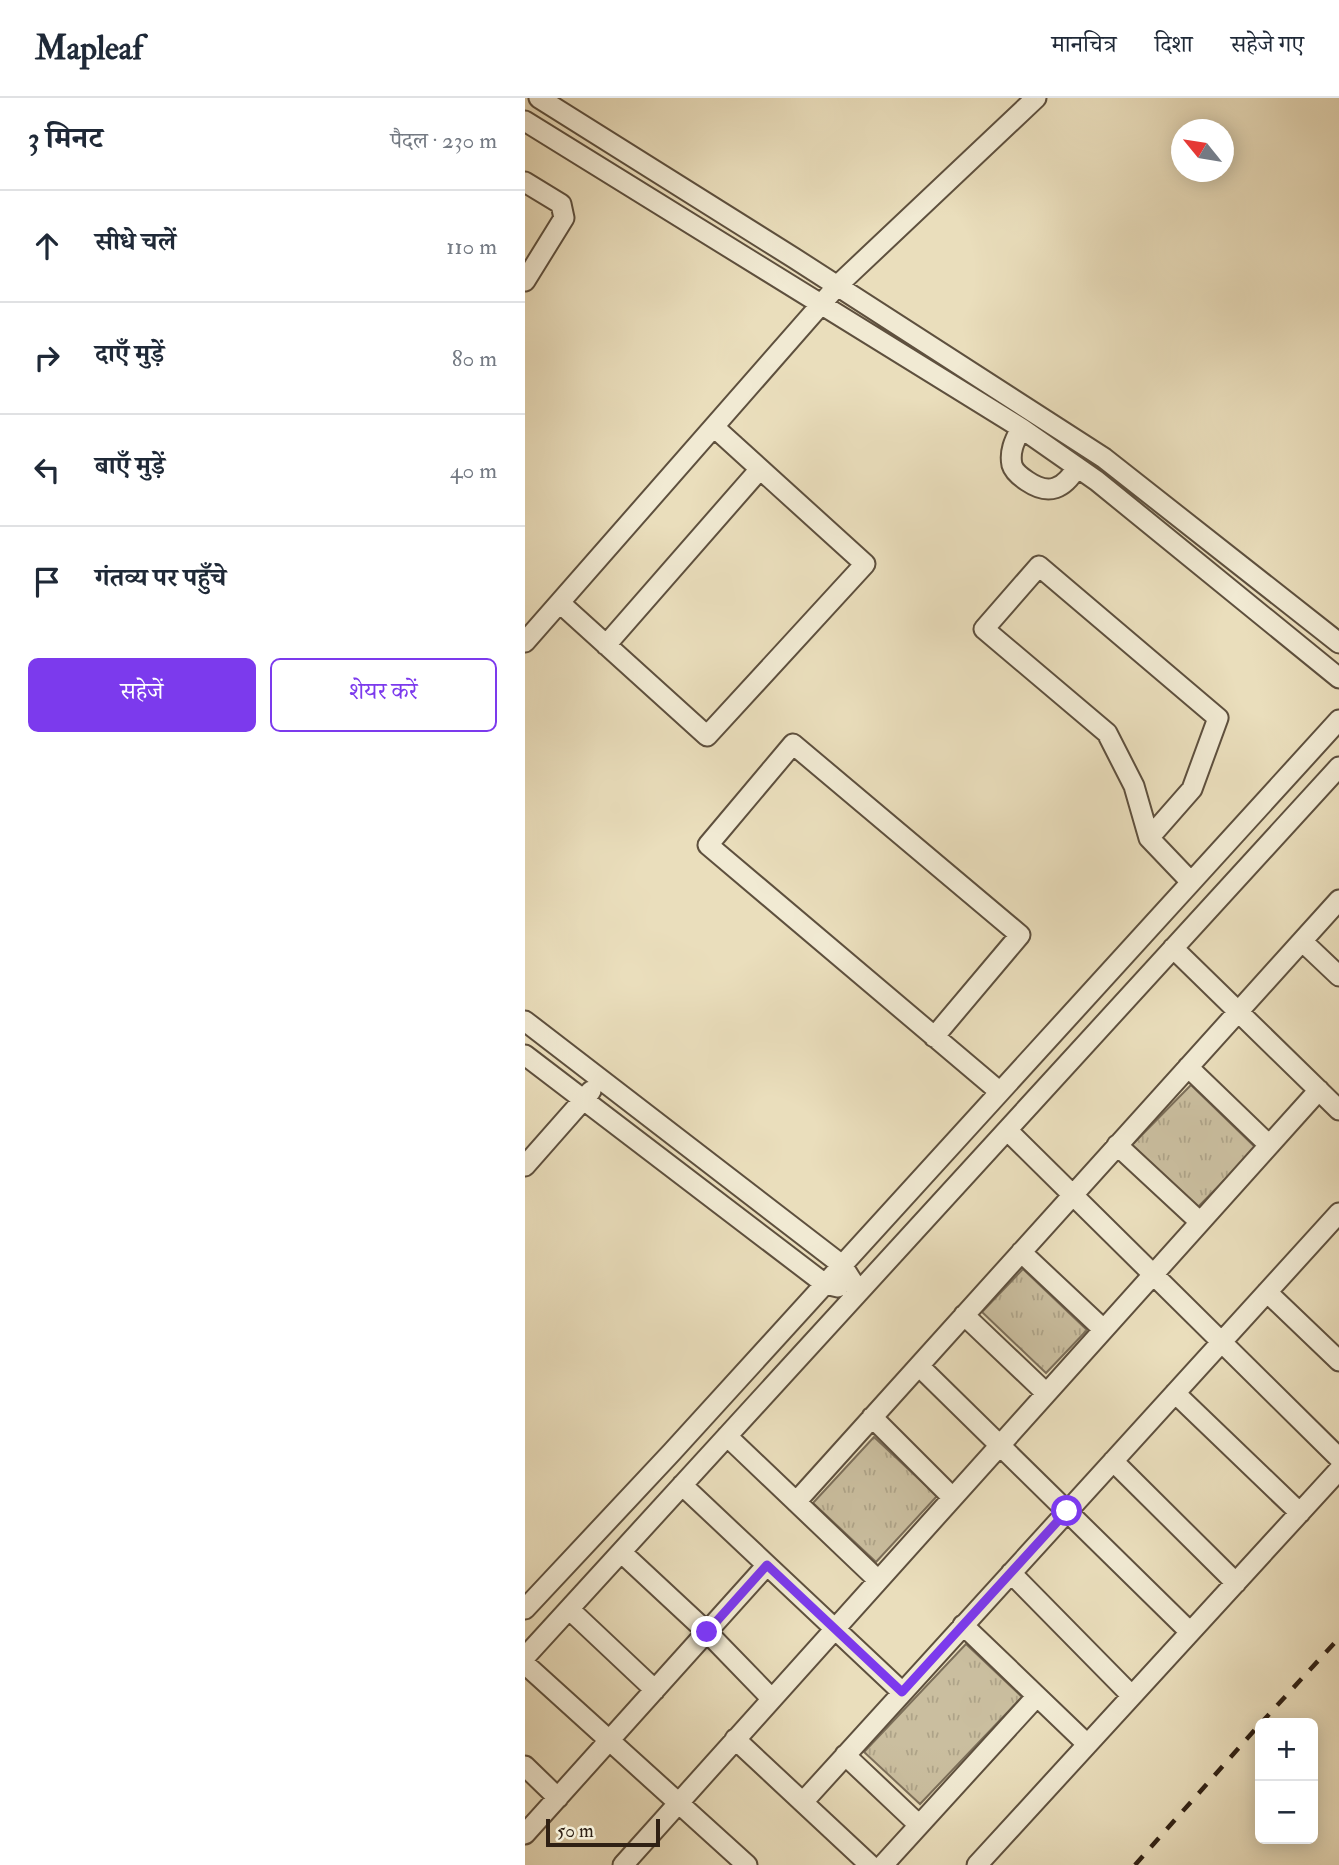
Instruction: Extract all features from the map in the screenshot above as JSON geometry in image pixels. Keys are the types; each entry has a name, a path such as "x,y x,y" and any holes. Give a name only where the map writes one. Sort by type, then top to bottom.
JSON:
{"street":[{"path":"539,98 838,285 1104,458 1339,642"},
{"path":"525,642 838,285 1036,98"},
{"path":"525,121 1021,428 1097,481 1339,678"},
{"path":"525,182 561,204 564,218 525,281"},
{"path":"560,603 708,736 865,564 713,427"},
{"path":"1021,428 1013,445 1012,468 1033,485 1048,490 1061,486 1077,467"},
{"path":"606,645 760,469"},
{"path":"1149,838 1192,789 1218,718 1039,566 984,628 1107,733 1134,786 1149,838 1191,882"},
{"path":"528,1599 825,1284 1339,720"},
{"path":"935,1037 1020,935 793,744 708,845 1000,1092"},
{"path":"525,1657 1339,767"},
{"path":"796,1502 1339,900"},
{"path":"1302,941 1339,976"},
{"path":"1173,948 1339,1110"},
{"path":"525,1021 842,1265 859,1292"},
{"path":"525,1055 825,1284 859,1292"},
{"path":"1188,1067 1269,1144"},
{"path":"525,1166 601,1080"},
{"path":"623,1865 1319,1090"},
{"path":"1007,1130 1339,1458"},
{"path":"1117,1146 1200,1222"},
{"path":"803,1802 1339,1213"},
{"path":"1021,1252 1103,1329"},
{"path":"1267,1292 1339,1361"},
{"path":"964,1315 1046,1393"},
{"path":"919,1366 1190,1632"},
{"path":"1175,1393 1300,1513"},
{"path":"872,1418 952,1497"},
{"path":"727,1436 878,1580"},
{"path":"1113,1461 1236,1583"},
{"path":"977,1865 1339,1470"},
{"path":"682,1485 902,1692"},
{"path":"621,1552 707,1632 772,1699"},
{"path":"525,1834 767,1565"},
{"path":"1011,1573 1132,1696"},
{"path":"569,1609 655,1690"},
{"path":"964,1625 1087,1744"},
{"path":"525,1664 747,1865"},
{"path":"883,1865 1037,1696"},
{"path":"736,1739 870,1865"},
{"path":"845,1755 919,1825"},
{"path":"525,1766 558,1798"}],"green space":[{"path":"1191,1085 1256,1148 1197,1208 1132,1145"},
{"path":"1023,1269 1087,1330 1046,1373 982,1312"},
{"path":"874,1437 937,1496 876,1562 813,1503"},
{"path":"966,1644 1022,1697 920,1804 864,1752"}],"railway":[{"path":"1266,1718 1339,1638"},
{"path":"1135,1865 1255,1730"}],"route":[{"path":"707,1632 767,1565 902,1692 1067,1511"}]}
